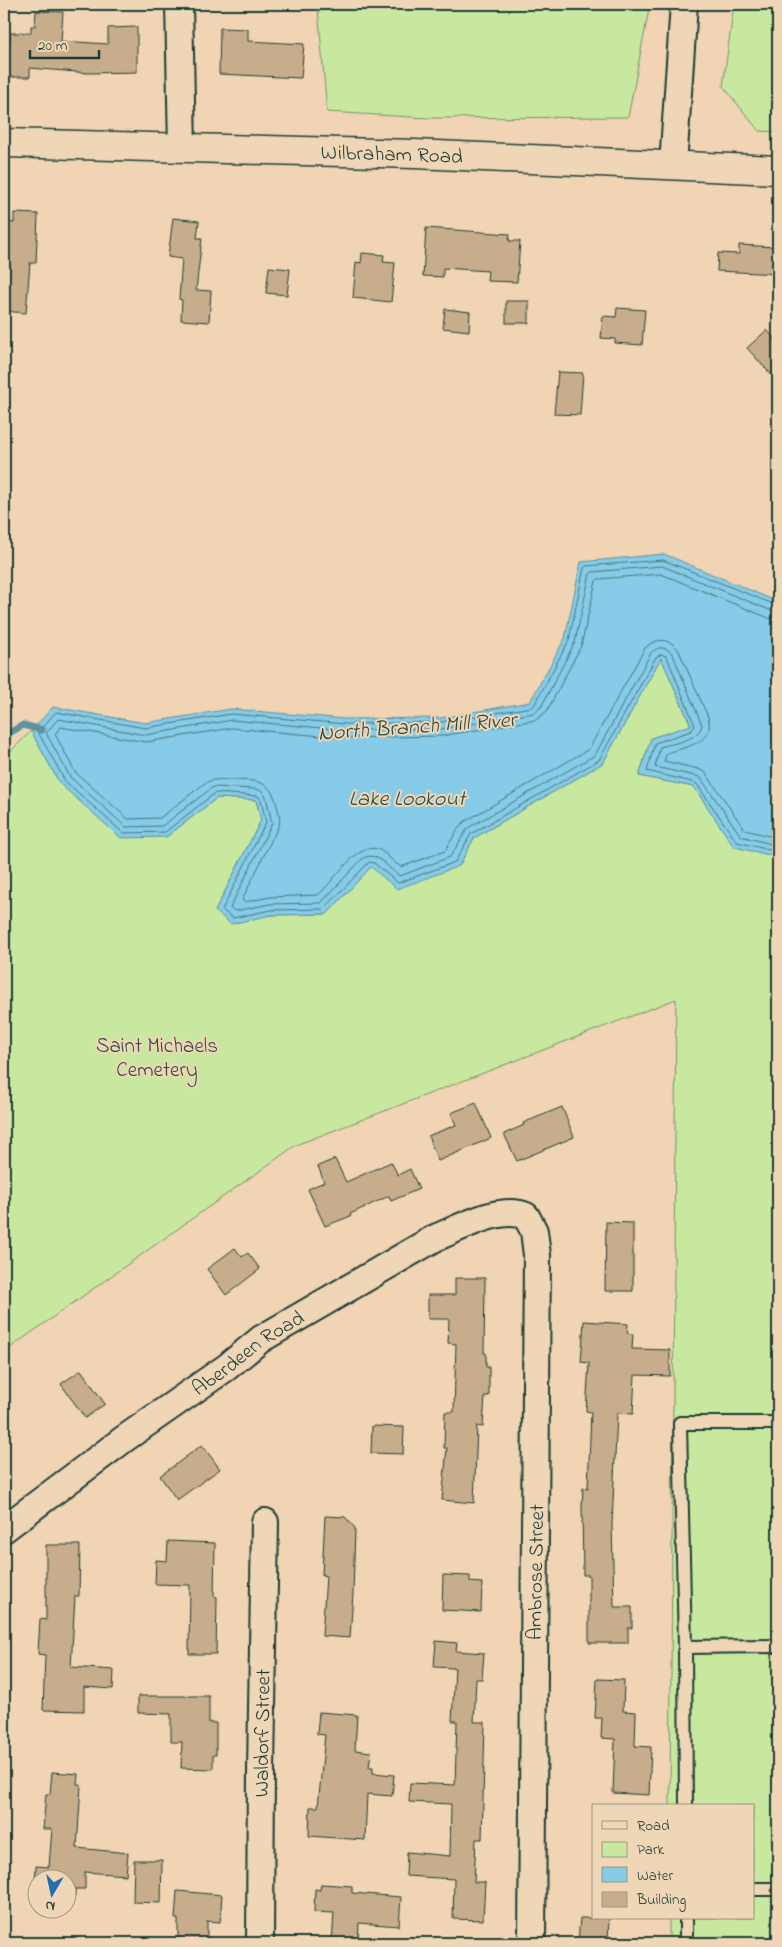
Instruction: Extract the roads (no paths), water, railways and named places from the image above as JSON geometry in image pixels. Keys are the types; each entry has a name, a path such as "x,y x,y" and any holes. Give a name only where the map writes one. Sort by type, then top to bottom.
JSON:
{"main road":[{"name":"Wilbraham Road","path":"4,143 414,154 778,170"}],"street":[{"path":"180,4 182,148"},
{"path":"673,165 684,4"},
{"name":"Aberdeen Road","path":"4,1529 124,1439 227,1367 261,1339 436,1238 484,1218 513,1213"},
{"name":"Ambrose Street","path":"513,1213 526,1216 529,1220 534,1231 537,1255 532,1943"},
{"name":"Waldorf Street","path":"260,1943 265,1522"}],"lane":[{"path":"686,1804 680,1423 778,1423"},
{"path":"685,1647 778,1646"},
{"path":"754,1889 778,1889"},
{"path":"686,1920 686,1943"}],"water":[{"name":"Lake Lookout","path":"664,554 778,602 778,857 734,847 694,787 639,776 651,738 691,725 661,658 603,763 474,838 459,866 397,889 371,867 327,914 271,915 231,924 215,911 261,820 256,800 217,798 166,837 121,838 60,784 31,731 53,707 145,723 231,709 345,719 440,718 530,702 565,638 581,562"}],"waterway":[{"name":"North Branch Mill River","path":"4,736 23,725 42,730"}],"park label":[{"name":"Saint Michaels Cemetery","path":"157,1057"}]}
